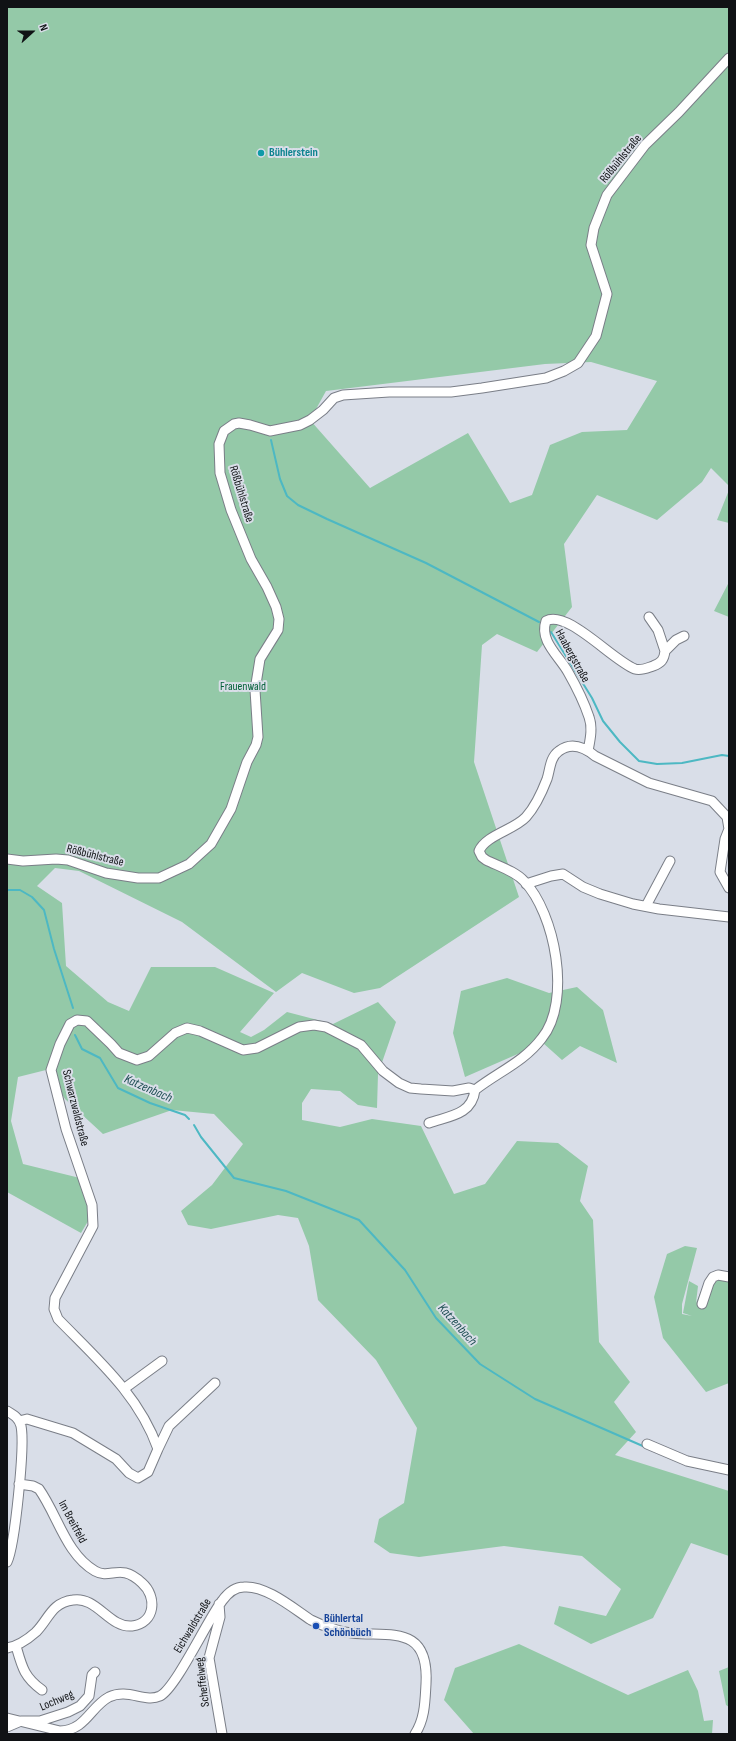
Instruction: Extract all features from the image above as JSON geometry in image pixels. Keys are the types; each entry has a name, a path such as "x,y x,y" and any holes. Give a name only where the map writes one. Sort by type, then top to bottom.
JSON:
{"street":[{"name":"Rößbühlstraße","path":"7,859 23,861 56,859 68,860 106,873 138,878 159,878 189,864 211,844 231,809 247,762 256,745 258,737 255,690 260,660 278,630 279,619 267,587 251,559 231,510 220,473 219,444 224,431 234,424 239,423 270,431 300,425 310,420 323,410 334,398 343,395 389,392 451,392 482,388 546,378 564,371 578,362 596,336 607,294 591,245 594,228 607,195 646,145 729,58"},
{"path":"649,617 658,630 665,651"},
{"name":"Haabergstraße","path":"588,751 591,734 590,719 568,671 555,655 545,635 544,628 546,621 551,618 559,618 571,623 598,645 635,669 644,669 661,663 664,658 665,651 676,640 684,636"},
{"path":"429,1123 447,1118 469,1107 474,1099 475,1090 524,1058 544,1037 552,1019 557,986 555,948 544,914 526,884 515,875 486,860 482,857 479,851 484,843 519,824 526,817 540,795 547,779 553,758 557,752 568,746 577,746 649,783 712,801 727,817 729,828 725,839 720,872 729,888"},
{"path":"646,906 670,861"},
{"path":"526,884 551,876 563,874 583,888 646,906 729,917"},
{"name":"Schwarzwaldstraße","path":"158,1449 148,1424 125,1388 58,1319 54,1309 55,1298 93,1226 92,1205 66,1129 52,1070 60,1044 70,1024 77,1020 87,1021 119,1053 137,1060 149,1056 175,1034 187,1028 200,1031 243,1050 257,1048 278,1036 299,1028 314,1025 326,1027 361,1045 383,1071 399,1083 410,1088 453,1091 469,1088 475,1090"},
{"path":"702,1304 709,1283 713,1277 718,1275 729,1277"},
{"path":"125,1388 162,1361"},
{"path":"19,1421 26,1419 73,1433 116,1459 128,1474 138,1478 148,1472 169,1426 215,1383"},
{"path":"7,1410 15,1415 19,1421 22,1437 14,1530 7,1562"},
{"path":"648,1444 687,1461 729,1470"},
{"name":"Im Breitfeld","path":"19,1484 33,1486 39,1490 76,1555 94,1570 99,1572 127,1572 133,1575 151,1592 153,1605 151,1613 146,1620 132,1626 114,1621 98,1608 86,1602 74,1599 53,1609 36,1632 12,1647 31,1682 42,1690"},
{"name":"Eichwaldstraße","path":"7,1718 60,1731 69,1731 84,1722 109,1697 122,1694 131,1694 152,1699 161,1696 166,1692 177,1675 219,1604 227,1594 244,1586 271,1595 312,1620 334,1630 352,1633 404,1636 413,1640 420,1650 424,1661 426,1679 424,1710 415,1734"},
{"name":"Scheffelweg","path":"219,1604 220,1617 209,1658 222,1734"},
{"name":"Lochweg","path":"7,1727 21,1721 40,1721 68,1712 80,1706 89,1696 92,1675 96,1672"}],"green space":[{"name":"Frauenwald","path":"7,7 729,7 729,486 711,468 702,482 657,520 597,495 564,544 572,607 537,652 497,634 482,645 474,762 519,897 380,988 354,993 302,973 276,992 182,922 79,871 55,868 37,886 62,903 66,966 108,1002 129,1011 151,967 215,967 274,993 240,1032 251,1037 264,1030 287,1012 333,1024 378,1002 396,1022 378,1074 377,1108 358,1105 340,1091 311,1089 302,1103 302,1120 340,1127 372,1119 421,1126 454,1194 485,1184 517,1141 558,1143 588,1166 580,1201 593,1220 599,1342 630,1382 614,1402 636,1432 615,1455 729,1491 729,1556 691,1543 653,1618 591,1644 554,1624 559,1606 606,1616 621,1589 582,1556 504,1546 419,1557 390,1553 374,1542 379,1519 404,1503 417,1428 376,1360 318,1300 309,1246 298,1218 278,1215 211,1229 188,1225 181,1211 212,1185 243,1144 214,1114 172,1110 103,1134 65,1099 46,1070 18,1077 11,1121 23,1164 84,1179 97,1206 81,1233 7,1192","holes":["591,362 657,381 627,430 582,432 550,445 532,495 510,503 468,433 370,488 310,420 326,391 545,364"]},
{"path":"729,490 729,523 717,520"},
{"path":"729,582 729,617 714,611"},
{"path":"507,978 549,993 577,987 603,1010 617,1063 580,1046 562,1060 543,1043 465,1077 453,1033 461,991"},
{"path":"685,1246 697,1248 682,1304 682,1314 692,1316 683,1313 689,1281 698,1286 696,1303 706,1279 718,1277 729,1281 729,1383 706,1392 663,1338 654,1297 667,1254"},
{"path":"519,1644 628,1695 688,1670 698,1691 704,1721 713,1720 712,1734 474,1734 444,1700 455,1668"},
{"path":"729,1667 729,1707 726,1705 719,1671"}],"waterway":[{"path":"271,440 280,479 287,496 298,505 426,563 539,622"},
{"path":"551,632 592,698 603,721 620,742 639,761 657,764 682,763 722,755 729,756"},
{"name":"Katzenbach","path":"7,890 20,890 32,897 44,910 54,949 73,1008"},
{"name":"Katzenbach","path":"75,1035 82,1049 100,1058 118,1088 150,1103 185,1115 189,1119"},
{"name":"Katzenbach","path":"194,1125 201,1137 234,1178 286,1191 359,1220 405,1270 436,1318 480,1364 535,1399 645,1447"}],"place":[{"name":"Bühlerstein","path":"261,153"},
{"name":"Bühlertal Schönbüch","path":"316,1626"}]}
